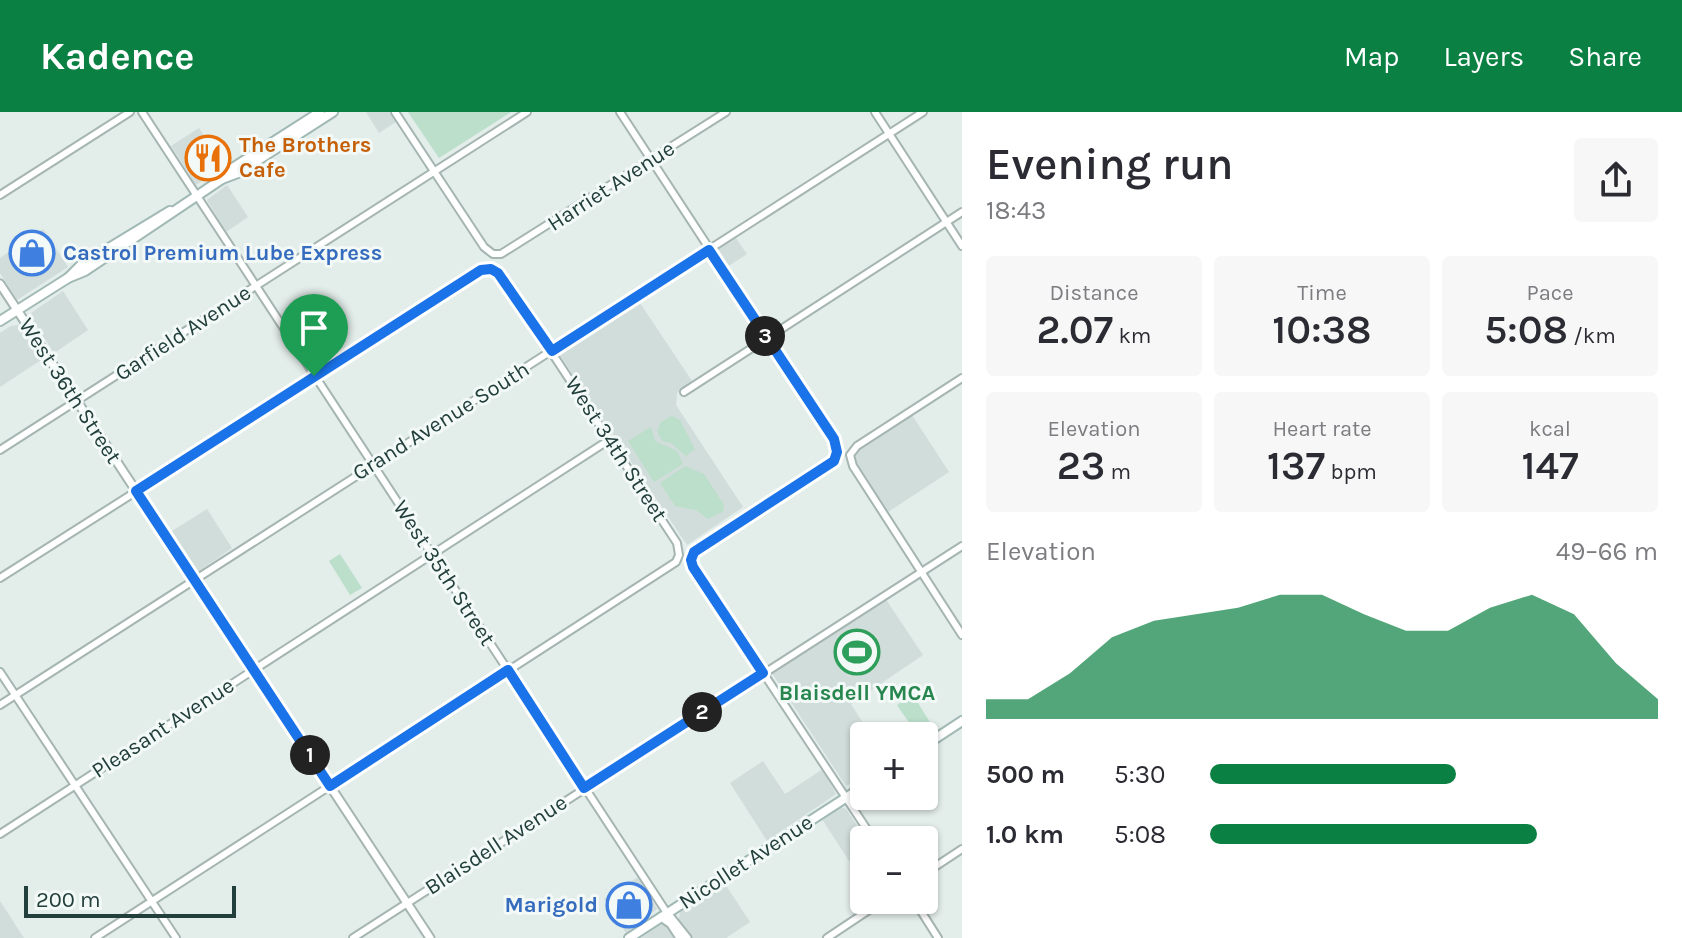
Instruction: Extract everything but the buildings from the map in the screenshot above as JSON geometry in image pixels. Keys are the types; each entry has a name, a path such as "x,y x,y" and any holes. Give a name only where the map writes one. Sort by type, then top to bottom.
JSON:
{"main road":[{"path":"222,179 234,167 320,112"},
{"path":"0,321 158,216 238,173 333,112"},
{"path":"938,737 962,721"},
{"name":"Nicollet Avenue","path":"629,938 850,795"}],"street":[{"path":"0,195 130,112"},
{"name":"West 35th Street","path":"142,112 508,670 664,915"},
{"path":"395,112 434,172"},
{"name":"Garfield Avenue","path":"0,450 527,112"},
{"path":"620,112 834,439 837,452 834,461 694,552 691,560 865,826"},
{"name":"Harriet Avenue","path":"434,172 484,247 493,254 509,251 726,112"},
{"path":"875,112 962,246"},
{"name":"Grand Avenue South","path":"0,705 923,112"},
{"path":"684,392 962,212"},
{"name":"West 34th Street","path":"314,376 481,270 491,269 504,280 552,351 677,543 679,555 676,562 508,670"},
{"name":"West 36th Street","path":"0,284 430,938"},
{"path":"0,578 314,376"},
{"path":"962,378 857,446 850,455 853,466 962,635"},
{"name":"Pleasant Avenue","path":"0,834 609,440"},
{"name":"Blaisdell Avenue","path":"353,938 962,546"},
{"path":"95,938 508,670"},
{"path":"0,672 176,938"},
{"path":"938,865 962,849"},
{"path":"827,938 863,914"},
{"path":"923,914 938,938"},
{"path":"664,915 680,938"},
{"path":"664,915 687,938"}],"shaded area":[{"path":"366,112 389,112 396,122 379,133"},
{"path":"199,128 224,167 196,185 171,146"},
{"path":"227,185 248,217 226,232 207,200"},
{"path":"43,229 68,267 17,300 0,273 0,258"},
{"path":"736,238 747,254 727,267 717,249"},
{"path":"63,291 88,330 54,353 31,313"},
{"path":"640,303 692,381 677,393 676,405 743,507 687,545 559,354 564,348"},
{"path":"18,325 41,360 0,387 0,333"},
{"path":"912,415 949,472 888,512 853,458 855,452"},
{"path":"207,509 232,548 196,573 172,531"},
{"path":"885,598 923,655 851,704 862,722 850,722 850,784 846,786 772,673"},
{"path":"763,761 785,794 823,769 836,794 767,841 730,783"},
{"path":"841,807 846,809 858,826 850,826 849,861 822,819"},
{"path":"638,877 657,909 626,933 604,899"},
{"path":"725,884 750,922 726,938 691,938 679,919 680,912"},
{"path":"0,901 24,938 0,938"},
{"path":"663,923 678,938 641,938"}],"green space":[{"path":"408,112 511,112 439,158"},
{"path":"672,416 680,420 695,449 686,456 671,443 662,441 657,431 661,422"},
{"path":"651,427 655,441 677,451 683,464 654,482 628,441"},
{"path":"685,466 704,474 724,505 723,512 708,519 696,510 675,506 660,483"},
{"path":"340,554 362,588 350,595 329,561"},
{"path":"913,695 930,722 909,722 897,705"}],"place":[{"name":"The Brothers Cafe","path":"208,158"},
{"name":"Castrol Premium Lube Express","path":"32,253"},
{"name":"Blaisdell YMCA","path":"857,652"},
{"name":"Marigold","path":"629,905"}],"route":[{"path":"709,250 834,439 837,452 834,461 694,552 691,560 763,673 584,788 508,670 330,786 136,491 314,376 481,270 491,269 498,273 552,351 709,250"}]}
